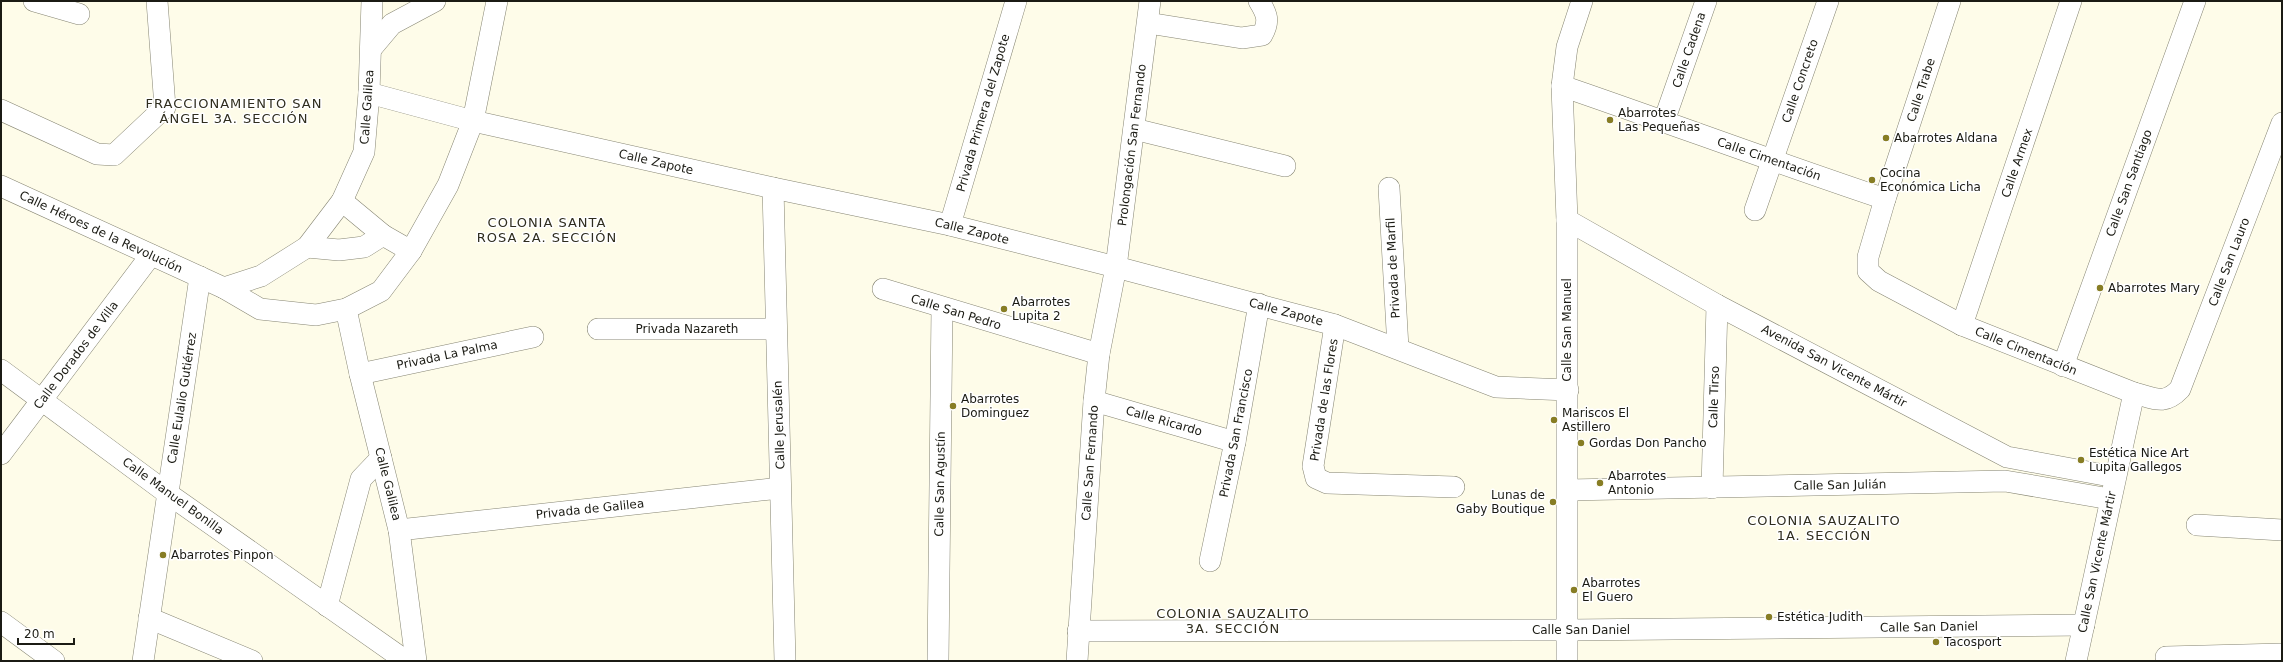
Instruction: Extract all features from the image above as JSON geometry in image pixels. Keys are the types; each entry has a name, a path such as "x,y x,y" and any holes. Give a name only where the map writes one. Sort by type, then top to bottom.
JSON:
{"street":[{"path":"34,1 79,14"},
{"path":"1,110 97,154 114,155 165,107 156,1"},
{"name":"Calle Galilea","path":"224,288 261,276 307,247 342,201 364,152 369,93 372,1"},
{"path":"371,49 392,24 434,1"},
{"path":"200,277 224,288 260,309 316,315 346,309 381,291 411,251 448,185 473,121 497,1"},
{"name":"Privada Primera del Zapote","path":"950,225 1016,1"},
{"name":"Prolongación San Fernando","path":"1116,267 1150,1"},
{"path":"1148,23 1242,38 1262,35 1267,26 1268,16 1259,1"},
{"name":"Calle San Manuel","path":"1567,661 1568,390 1566,220 1562,86 1567,47 1582,1"},
{"name":"Calle Cadena","path":"1664,121 1706,1"},
{"name":"Calle Concreto","path":"1755,210 1828,1"},
{"name":"Calle Trabe","path":"1868,271 1868,257 1885,199 1950,1"},
{"name":"Calle Armex","path":"1962,325 2071,1"},
{"name":"Calle San Santiago","path":"2063,366 2195,1"},
{"name":"Calle Cimentación","path":"1562,86 1664,121 1773,162 1885,199"},
{"name":"Calle Zapote","path":"369,93 473,121 773,188 950,225 1259,304 1336,325 1496,386 1568,390"},
{"name":"Calle San Lauro","path":"2171,398 2180,389 2282,123"},
{"path":"1134,129 1285,166"},
{"name":"Calle Héroes de la Revolución","path":"1,186 200,277"},
{"name":"Calle Jerusalén","path":"773,188 785,661"},
{"name":"Privada de Marfil","path":"1388,188 1398,348"},
{"path":"342,201 383,235 411,251"},
{"name":"Avenida San Vicente Mártir","path":"1566,220 1717,305 2007,457 2115,477"},
{"path":"307,247 339,250 364,247 383,235"},
{"name":"Calle Dorados de Villa","path":"1,454 151,255"},
{"name":"Calle San Fernando","path":"1077,661 1094,401 1099,354 1116,267"},
{"name":"Calle Cimentación","path":"1868,271 1879,281 1962,325 2134,393 2160,400 2171,398"},
{"name":"Calle Eulalio Gutiérrez","path":"142,661 200,277"},
{"name":"Calle San Pedro","path":"883,289 1099,354"},
{"name":"Privada San Francisco","path":"1210,561 1235,442 1259,304"},
{"name":"Calle Tirso","path":"1712,488 1717,305"},
{"name":"Calle San Agustín","path":"938,661 942,308"},
{"name":"Calle Galilea","path":"346,309 360,374 399,530 416,661"},
{"name":"Privada de las Flores","path":"1336,325 1313,466 1316,478 1327,483 1454,487"},
{"name":"Privada Nazareth","path":"598,329 776,329"},
{"name":"Privada La Palma","path":"360,374 533,337"},
{"name":"Calle Manuel Bonilla","path":"1,370 167,493 406,661"},
{"name":"Calle San Vicente Mártir","path":"2076,661 2134,393"},
{"name":"Calle Ricardo","path":"1094,401 1235,442"},
{"path":"2005,481 2007,457"},
{"path":"327,606 361,479 381,458"},
{"name":"Calle San Julián","path":"1568,490 2005,481 2110,500"},
{"name":"Privada de Galilea","path":"399,530 780,488"},
{"path":"2197,525 2282,530"},
{"path":"149,618 252,661"},
{"path":"1,622 54,661"},
{"name":"Calle San Daniel","path":"1078,631 1567,630 2084,625"},
{"path":"2166,657 2282,654"}],"place":[{"name":"Abarrotes Las Pequeñas","path":"1610,120"},
{"name":"Abarrotes Aldana","path":"1886,138"},
{"name":"Cocina Económica Licha","path":"1872,180"},
{"name":"Abarrotes Mary","path":"2100,288"},
{"name":"Abarrotes Lupita 2","path":"1004,309"},
{"name":"Abarrotes Dominguez","path":"953,406"},
{"name":"Mariscos El Astillero","path":"1554,420"},
{"name":"Gordas Don Pancho","path":"1581,443"},
{"name":"Estética Nice Art Lupita Gallegos","path":"2081,460"},
{"name":"Abarrotes Antonio","path":"1600,483"},
{"name":"Lunas de Gaby Boutique","path":"1553,502"},
{"name":"Abarrotes Pinpon","path":"163,555"},
{"name":"Abarrotes El Guero","path":"1574,590"},
{"name":"Estética Judith","path":"1769,617"},
{"name":"Tacosport","path":"1936,642"}],"district":[{"name":"FRACCIONAMIENTO SAN ÁNGEL 3A. SECCIÓN","path":"234,110"},
{"name":"COLONIA SANTA ROSA 2A. SECCIÓN","path":"547,230"},
{"name":"COLONIA SAUZALITO 1A. SECCIÓN","path":"1824,528"},
{"name":"COLONIA SAUZALITO 3A. SECCIÓN","path":"1233,620"}]}
